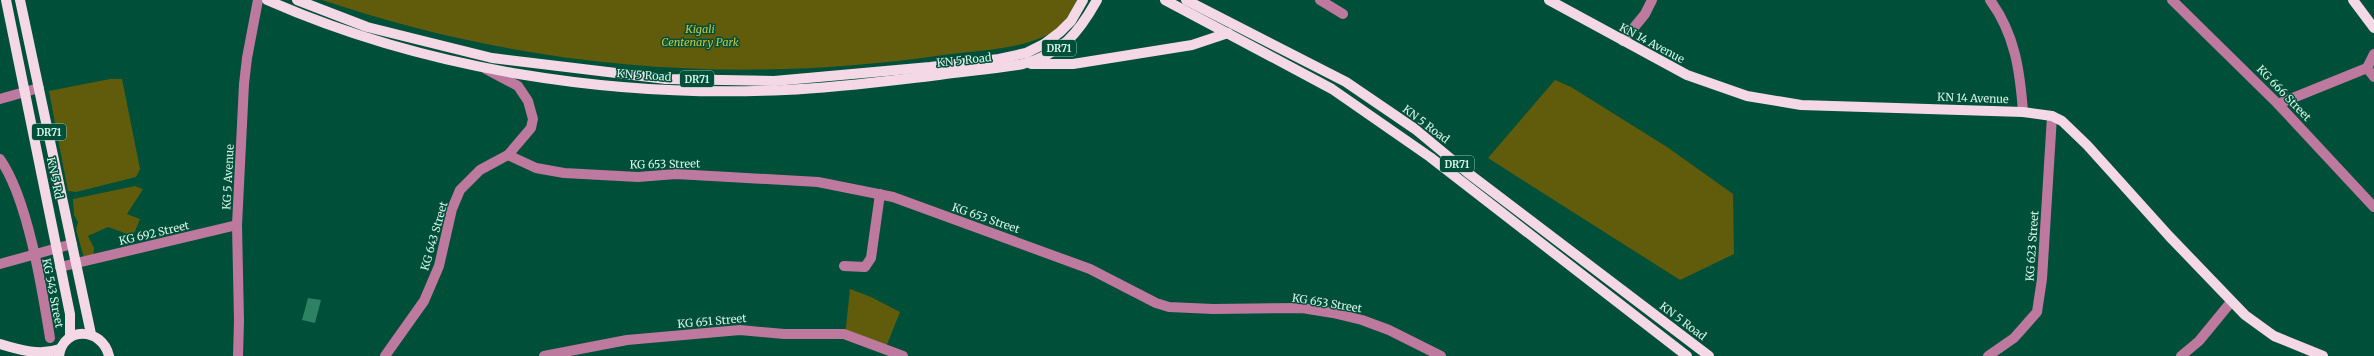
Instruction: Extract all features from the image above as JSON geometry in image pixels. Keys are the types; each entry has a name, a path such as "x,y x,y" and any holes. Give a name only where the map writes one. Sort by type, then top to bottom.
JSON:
{"main road":[{"name":"KN 5 Rd","path":"6,0 70,314 70,337"},
{"name":"KN 5 Rd","path":"20,0 75,264"},
{"name":"KN 5 Road","path":"267,0 303,16 353,34 486,69 523,75 656,88 740,91 786,90 886,82 1023,64 1041,59 1060,48 1084,22 1098,0"},
{"name":"KN 5 Road","path":"297,0 367,27 492,58 666,79 774,81 895,71 999,59 1026,53 1044,44 1060,32 1071,21 1083,0"},
{"name":"DR71","path":"1165,0 1332,89 1430,157 1687,356"},
{"name":"KN 5 Road","path":"1186,0 1352,86 1415,130 1468,173 1709,356"},
{"name":"KN 14 Avenue","path":"1549,0 1688,75 1733,92 1773,102 1836,107 2023,112 2052,116 2062,121 2087,145 2231,302 2260,327 2274,336 2323,356"},
{"path":"2353,0 2374,28"},
{"path":"1023,64 1073,64 1192,45 1228,33"},
{"name":"DR71","path":"75,264 92,334"},
{"path":"0,344 34,352 59,353 70,337 77,334 92,334 104,342 109,356"}],"street":[{"name":"KG 5 Avenue","path":"238,356 237,225 247,58 258,0"},
{"path":"1320,0 1343,14"},
{"path":"1623,41 1644,14 1652,0"},
{"path":"1990,0 2004,21 2015,50 2019,67 2023,112"},
{"name":"KG 666 Street","path":"2172,0 2278,104 2374,207"},
{"path":"2278,104 2367,68 2374,54"},
{"path":"2367,68 2374,77"},
{"name":"KG 643 Street","path":"385,356 424,302 439,266 452,209 460,190 480,170 508,155 531,128 533,118 528,101 518,86 486,69"},
{"path":"0,99 25,90 39,88"},
{"name":"KG 623 Street","path":"1988,356 2014,338 2037,312 2042,279 2052,116"},
{"name":"KG 653 Street","path":"508,155 536,168 564,173 638,177 676,174 818,182 880,194 893,197 1090,269 1156,303 1169,307 1213,309 1302,308 1333,313 1362,320 1389,330 1441,356"},
{"name":"KG 543 Street","path":"0,159 10,175 17,195 33,254 50,338"},
{"path":"844,266 865,267 871,258 880,194"},
{"name":"KG 692 Street","path":"60,267 237,225"},
{"path":"0,264 72,244"},
{"path":"2181,356 2199,341 2231,302"},
{"name":"KG 651 Street","path":"544,356 628,340 740,330 784,334 844,334 903,356"}],"green space":[{"name":"Kigali Centenary Park","path":"322,0 1077,0 1063,23 1049,34 1035,40 1004,48 864,64 785,69 707,69 629,65 552,55 475,42 398,23"},
{"path":"110,79 122,79 140,169 136,177 76,192 68,191 49,91"},
{"path":"1555,80 1571,87 1667,147 1733,194 1734,254 1680,280 1488,158"},
{"path":"135,186 143,189 127,214 140,219 133,236 108,227 88,236 94,248 93,257 84,258 76,229 78,222 74,215 73,199"},
{"path":"850,289 871,297 900,312 886,347 845,336"}],"shaded area":[{"path":"308,298 321,300 315,323 302,320"}]}
